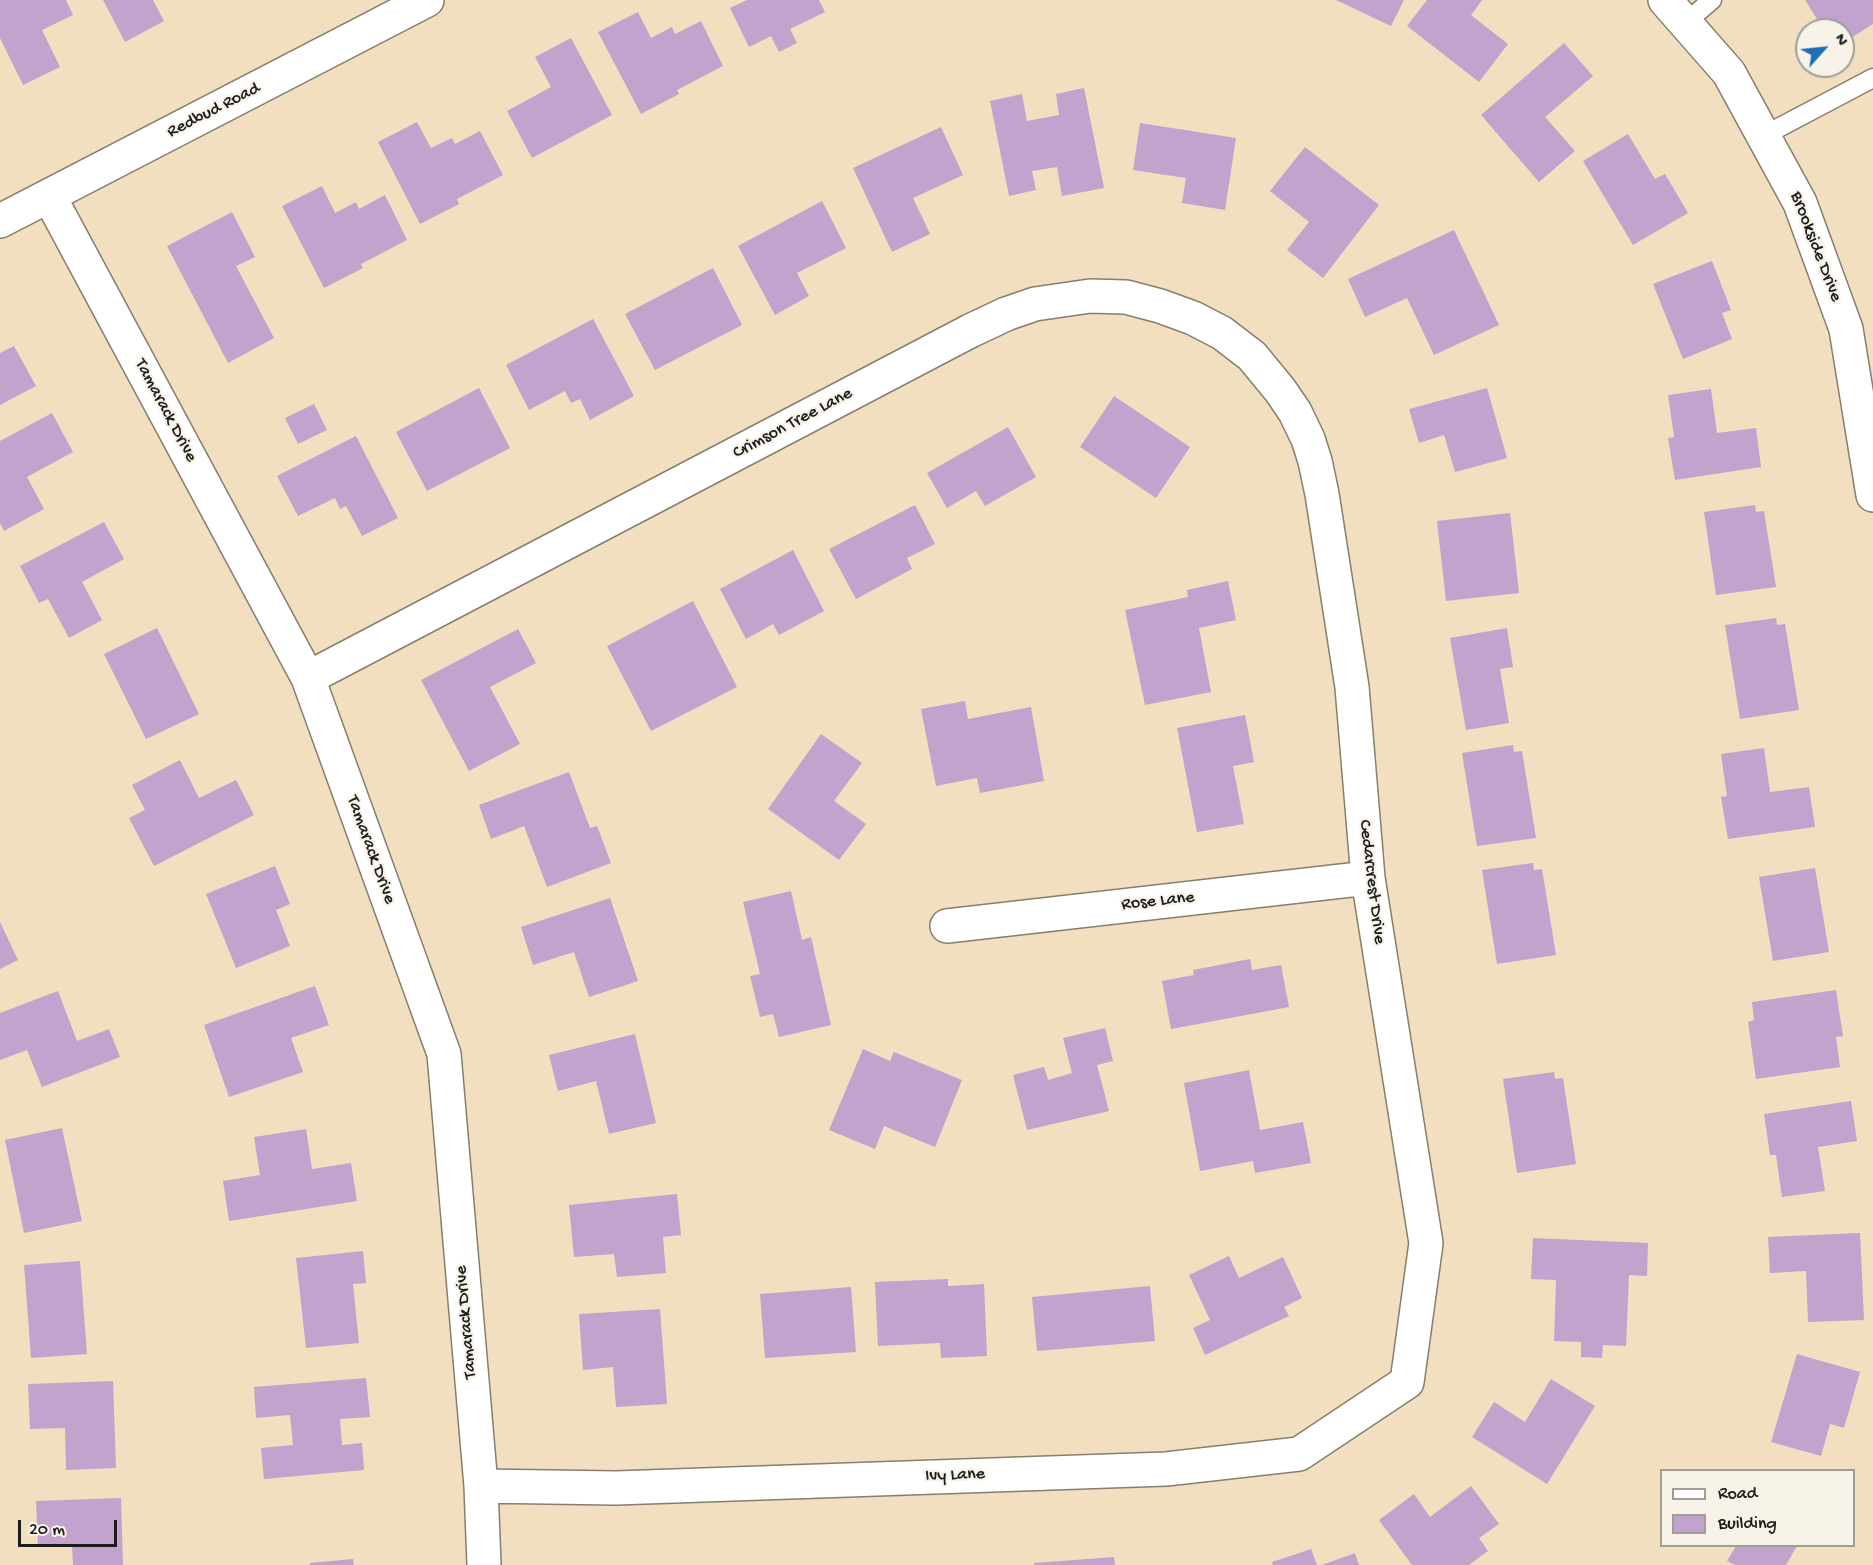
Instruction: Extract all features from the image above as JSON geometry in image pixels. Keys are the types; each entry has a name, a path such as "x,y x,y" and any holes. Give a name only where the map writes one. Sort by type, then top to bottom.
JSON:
{"street":[{"name":"Redbud Road","path":"0,220 408,4"},
{"name":"Brookside Drive","path":"1675,12 1729,73 1800,203 1846,329 1865,396 1873,495"},
{"name":"Tamarack Drive","path":"49,196 308,678 444,1054 481,1486 484,1565"},
{"name":"Crimson Tree Lane","path":"308,678 970,331 1006,314 1035,304 1090,296 1126,297 1160,306 1193,318 1222,333 1252,356 1280,390"},
{"name":"Cedarcrest Drive","path":"1280,390 1295,412 1308,439 1322,494 1352,687 1368,878 1426,1243 1407,1382"},
{"name":"Rose Lane","path":"947,926 1368,878"},
{"name":"Ivy Lane","path":"481,1486 616,1488 1084,1472 1166,1468 1266,1458 1299,1454 1407,1382"}],"lane":[{"path":"1675,12 1712,0"},
{"path":"1763,136 1873,78"}],"building":[{"path":"0,0 66,0 73,15 42,30 60,67 23,85 0,38"},
{"path":"103,0 153,0 164,21 125,42"},
{"path":"747,0 819,0 825,12 790,29 797,43 779,52 771,36 749,47 730,8"},
{"path":"1336,0 1404,0 1391,26"},
{"path":"1427,0 1482,0 1471,15 1508,44 1479,82 1407,26"},
{"path":"1805,0 1873,0 1873,24 1855,35 1855,18 1816,18"},
{"path":"638,12 651,38 672,27 675,34 701,21 723,66 677,90 679,94 641,114 598,32"},
{"path":"571,38 612,115 532,158 507,111 551,87 535,57"},
{"path":"1564,43 1593,76 1545,117 1575,151 1539,182 1481,115"},
{"path":"1084,88 1104,188 1062,196 1057,167 1032,171 1036,190 1009,196 990,101 1022,94 1027,121 1059,115 1056,94"},
{"path":"417,122 431,148 452,138 455,144 480,131 503,175 457,199 459,204 420,224 378,142"},
{"path":"1140,123 1236,138 1225,210 1182,203 1186,178 1133,170"},
{"path":"941,127 963,175 913,198 930,234 892,252 853,168"},
{"path":"1628,134 1655,179 1665,174 1688,213 1633,245 1583,161"},
{"path":"1305,147 1379,205 1323,278 1287,250 1309,222 1270,191"},
{"path":"322,186 335,213 356,202 359,209 385,195 407,240 361,264 363,268 324,288 282,206"},
{"path":"822,201 846,248 797,273 809,296 775,315 738,246"},
{"path":"232,212 255,257 236,266 274,338 228,363 167,246"},
{"path":"1454,230 1499,325 1434,355 1407,298 1365,317 1348,279"},
{"path":"1712,261 1731,310 1722,313 1732,339 1683,359 1653,284"},
{"path":"713,268 742,325 655,370 625,314"},
{"path":"593,319 634,396 590,420 580,399 571,403 565,391 529,410 506,365"},
{"path":"14,346 36,386 0,405 0,353"},
{"path":"479,388 510,448 427,491 396,432"},
{"path":"1487,388 1507,458 1455,472 1444,435 1419,443 1409,409"},
{"path":"1711,389 1717,433 1756,428 1761,467 1675,480 1668,438 1674,437 1668,395"},
{"path":"1114,396 1190,447 1156,498 1080,447"},
{"path":"314,404 327,430 298,444 285,418"},
{"path":"52,413 73,452 27,477 44,509 4,531 0,523 0,441"},
{"path":"1008,427 1036,477 985,506 976,491 947,508 927,473"},
{"path":"356,436 398,518 362,536 346,506 340,509 335,498 298,516 277,476"},
{"path":"915,505 935,544 907,558 912,569 856,599 829,549"},
{"path":"1755,505 1756,512 1764,511 1776,587 1716,595 1704,512"},
{"path":"1510,513 1519,593 1446,601 1437,521"},
{"path":"104,522 124,559 82,582 102,620 69,638 48,599 39,603 20,566"},
{"path":"793,550 824,611 779,635 773,624 746,639 720,589"},
{"path":"1228,581 1236,620 1199,628 1211,692 1145,705 1125,610 1188,597 1187,590"},
{"path":"693,601 737,687 651,731 607,646"},
{"path":"1776,618 1777,625 1785,624 1799,710 1740,719 1725,625"},
{"path":"157,628 199,714 146,739 104,654"},
{"path":"1507,628 1513,667 1500,669 1509,723 1466,730 1450,638"},
{"path":"518,629 536,663 490,687 520,744 469,771 421,680"},
{"path":"965,701 968,719 1031,707 1044,781 980,793 977,778 936,786 921,709"},
{"path":"1245,715 1254,762 1233,766 1244,824 1197,832 1177,728"},
{"path":"821,734 862,763 834,801 866,824 839,860 768,809"},
{"path":"1513,745 1514,752 1522,751 1536,838 1477,846 1462,753"},
{"path":"1764,748 1770,792 1809,787 1815,827 1728,839 1721,797 1727,796 1721,754"},
{"path":"180,760 199,798 236,780 254,815 154,866 129,818 145,810 132,785"},
{"path":"569,772 590,828 597,826 611,863 547,887 524,826 491,839 479,805"},
{"path":"1533,863 1534,870 1542,869 1556,955 1497,964 1482,870"},
{"path":"275,866 290,904 276,910 290,946 236,968 206,894"},
{"path":"1815,868 1829,952 1773,961 1759,877"},
{"path":"791,891 802,940 811,937 831,1025 779,1037 773,1014 760,1017 750,976 760,974 743,902"},
{"path":"610,898 638,981 589,997 574,952 533,965 521,927"},
{"path":"0,922 18,960 0,969"},
{"path":"1250,959 1252,970 1281,965 1289,1007 1171,1029 1162,981 1194,975 1193,970"},
{"path":"315,986 329,1025 291,1038 303,1072 229,1097 204,1025"},
{"path":"1836,990 1843,1036 1836,1037 1840,1067 1756,1079 1748,1022 1754,1020 1752,1002"},
{"path":"58,991 77,1041 109,1029 120,1057 42,1087 27,1050 0,1060 0,1013"},
{"path":"1105,1028 1113,1061 1097,1065 1109,1111 1027,1130 1013,1075 1044,1067 1048,1080 1072,1073 1063,1038"},
{"path":"635,1034 656,1123 609,1134 596,1081 558,1091 549,1055"},
{"path":"863,1049 890,1061 894,1052 962,1080 935,1147 884,1126 875,1149 829,1130"},
{"path":"1249,1070 1260,1130 1303,1122 1311,1163 1255,1173 1253,1161 1200,1171 1184,1083"},
{"path":"1554,1072 1555,1079 1563,1078 1576,1164 1517,1173 1503,1079"},
{"path":"1851,1101 1857,1141 1818,1147 1825,1191 1782,1197 1776,1155 1770,1155 1764,1114"},
{"path":"62,1128 82,1221 24,1233 5,1140"},
{"path":"306,1129 312,1169 351,1163 357,1201 229,1221 223,1181 260,1175 254,1137"},
{"path":"677,1194 681,1235 663,1237 666,1273 617,1277 614,1254 574,1257 569,1205"},
{"path":"1860,1233 1864,1320 1808,1322 1806,1271 1770,1273 1768,1237"},
{"path":"1533,1238 1648,1243 1647,1276 1629,1275 1626,1346 1603,1345 1602,1358 1581,1357 1581,1342 1554,1341 1556,1280 1531,1279"},
{"path":"363,1251 366,1283 353,1284 359,1343 306,1348 296,1258"},
{"path":"1229,1256 1239,1278 1283,1257 1302,1298 1284,1307 1289,1316 1205,1355 1193,1328 1210,1320 1189,1275"},
{"path":"80,1261 87,1354 31,1358 24,1265"},
{"path":"948,1279 948,1286 984,1284 987,1356 941,1358 940,1343 878,1346 875,1282"},
{"path":"1150,1286 1155,1341 1037,1351 1032,1297"},
{"path":"851,1287 856,1352 765,1358 760,1294"},
{"path":"660,1309 667,1404 616,1407 613,1367 583,1370 579,1314"},
{"path":"1797,1354 1860,1372 1844,1428 1830,1424 1821,1456 1771,1442"},
{"path":"366,1378 370,1417 340,1419 342,1445 362,1443 364,1470 264,1479 261,1448 293,1445 290,1415 256,1418 254,1387"},
{"path":"1551,1379 1595,1406 1547,1484 1472,1437 1494,1402 1525,1422"},
{"path":"113,1381 116,1468 66,1470 65,1428 30,1429 28,1384"},
{"path":"1471,1486 1499,1524 1479,1538 1488,1551 1469,1565 1412,1565 1379,1520 1414,1494 1430,1517"},
{"path":"121,1498 123,1565 73,1565 72,1546 38,1547 36,1501"},
{"path":"1735,1547 1796,1547 1786,1565 1735,1565 1727,1561"},
{"path":"1311,1549 1317,1565 1273,1565 1272,1562"},
{"path":"1355,1553 1359,1565 1322,1565"},
{"path":"1114,1557 1115,1565 1034,1565 1034,1563"},
{"path":"353,1559 354,1565 310,1565 310,1563"}]}
